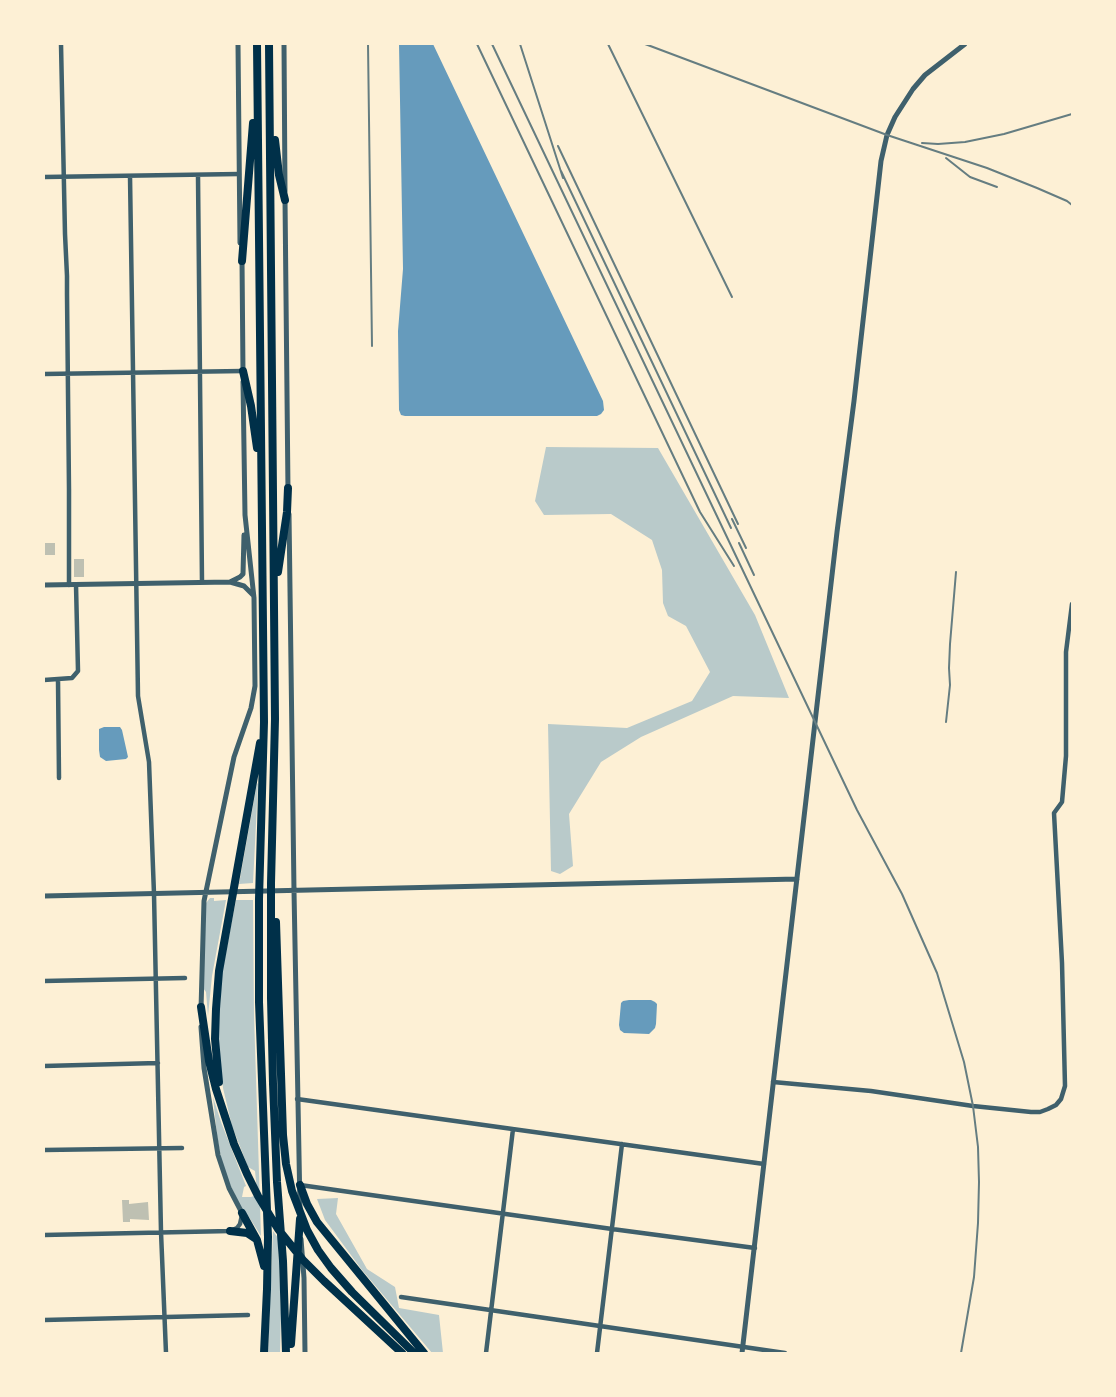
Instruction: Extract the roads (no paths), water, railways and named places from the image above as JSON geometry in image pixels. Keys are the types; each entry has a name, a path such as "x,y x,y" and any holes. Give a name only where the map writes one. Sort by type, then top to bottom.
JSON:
{"highway":[{"path":"257,44 264,722 259,1002 267,1210 267,1289 263,1353"},
{"path":"269,44 276,719 271,998 277,1182 288,1353"},
{"path":"242,261 257,79"},
{"path":"270,100 278,165 285,200"},
{"path":"243,371 254,422 262,485"},
{"path":"274,604 286,518 288,488"},
{"path":"227,1126 219,1087 216,1056 216,1009 220,971 264,722"},
{"path":"273,899 283,1135 286,1164 294,1197 310,1236 322,1256 341,1280 414,1353"},
{"path":"201,1007 209,1061 216,1090 227,1126 252,1185 278,1229 308,1265 402,1353"},
{"path":"300,1185 309,1209 317,1222 424,1353"},
{"path":"242,1213 257,1240 267,1289"},
{"path":"288,1353 300,1219"},
{"path":"230,1231 247,1233 257,1240"}],"street":[{"path":"61,44 68,276 68,584"},
{"path":"230,582 240,577 244,570 242,261 240,236 238,44"},
{"path":"284,44 297,1099 305,1353"},
{"path":"743,1350 840,504 883,153 887,134 894,117 913,89 925,75 965,44"},
{"path":"44,177 239,174"},
{"path":"130,176 138,696 149,762 154,894 161,1232 166,1353"},
{"path":"198,176 202,582"},
{"path":"44,374 243,371"},
{"path":"44,1235 230,1231 236,1228 242,1220 242,1213 226,1183 216,1149 203,1056 201,1007 202,916 205,893 234,757 254,695 254,598 244,515"},
{"path":"44,585 230,582 244,586 254,598"},
{"path":"44,680 72,678 78,671 76,584"},
{"path":"773,1082 871,1091 972,1106 1022,1111 1040,1112 1056,1105 1061,1099 1065,1086 1062,963 1054,813 1062,802 1066,756 1066,652 1072,604"},
{"path":"58,680 59,778"},
{"path":"44,896 797,880"},
{"path":"44,981 185,978"},
{"path":"44,1066 158,1063"},
{"path":"297,1099 764,1164"},
{"path":"486,1353 513,1129"},
{"path":"597,1353 622,1144"},
{"path":"44,1150 182,1148"},
{"path":"300,1185 755,1248"},
{"path":"401,1297 600,1326 743,1350 785,1353"},
{"path":"44,1320 248,1315"}],"water":[{"path":"399,44 433,44 603,401 604,410 601,414 597,416 401,415 399,410 398,331 403,269"},
{"path":"104,727 120,727 128,757 126,759 106,761 100,757 99,729"},
{"path":"629,1000 651,1000 657,1004 655,1028 649,1034 624,1033 620,1030 621,1003"}],"railway":[{"path":"368,44 372,346"},
{"path":"477,44 700,512 734,566"},
{"path":"492,44 857,810 902,894 937,973 964,1062 973,1106 978,1147 978,1223 974,1277 961,1353"},
{"path":"520,44 563,178"},
{"path":"608,44 732,297"},
{"path":"645,44 887,135 987,168 1067,201 1072,205"},
{"path":"922,143 965,142 1004,134 1072,114"},
{"path":"558,146 738,524"},
{"path":"946,158 970,177 997,187"},
{"path":"561,171 731,528"},
{"path":"732,519 746,548"},
{"path":"739,543 754,575"},
{"path":"946,722 950,685 950,644 956,572"}]}
